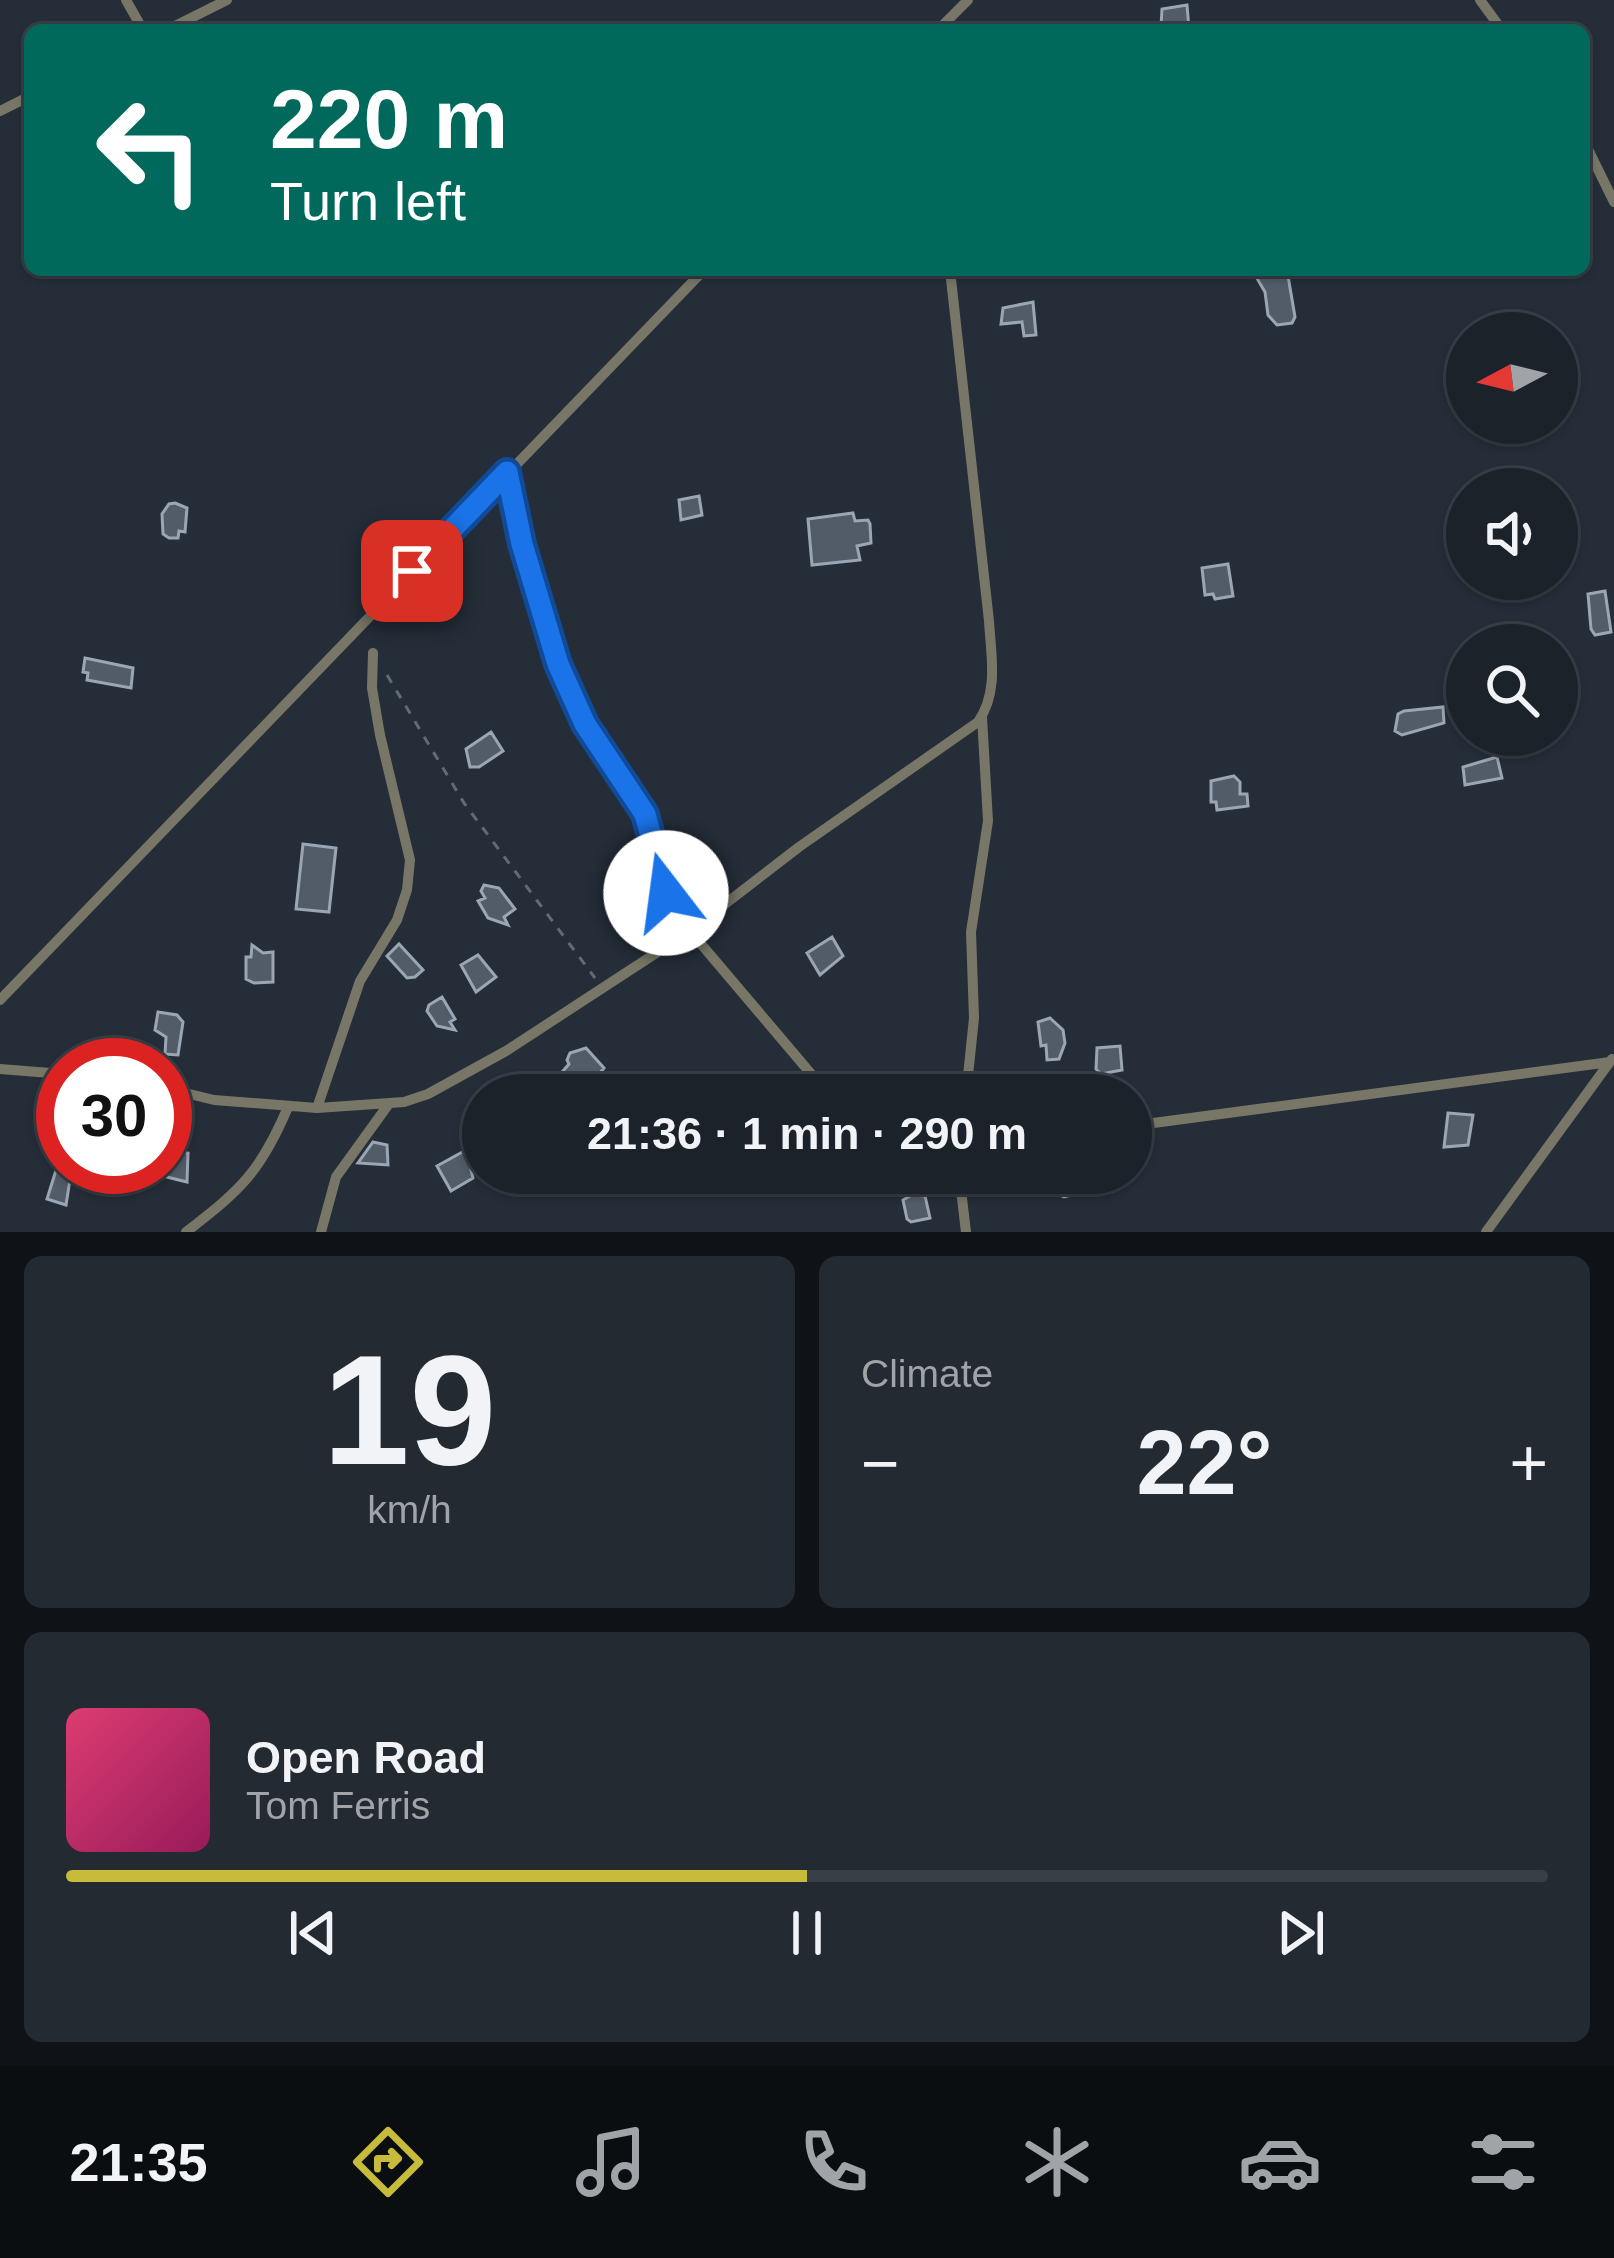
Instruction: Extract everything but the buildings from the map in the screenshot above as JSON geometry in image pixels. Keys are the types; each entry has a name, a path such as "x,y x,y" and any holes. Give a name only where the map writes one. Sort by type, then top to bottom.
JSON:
{"street":[{"path":"178,24 227,0"},
{"path":"944,24 968,0"},
{"path":"1590,153 1614,202"},
{"path":"0,1000 698,276"},
{"path":"951,276 992,678 982,717 988,820 970,932 974,1032 969,1074"},
{"path":"507,472 522,544 558,664 585,724 645,814 666,893 690,931 812,1074"},
{"path":"317,1108 360,981 397,920 407,890 410,860 380,734 373,653"},
{"path":"192,1095 288,1107 389,1104 463,1078 690,931 982,717"},
{"path":"1152,1123 1612,1059"},
{"path":"1486,1232 1612,1059"},
{"path":"0,1070 36,1072"},
{"path":"321,1232 336,1178 389,1104"},
{"path":"186,1232 239,1192 272,1145 288,1107"},
{"path":"961,1194 966,1232"}],"path":[{"path":"386,673 464,803 603,988"}],"route":[{"path":"412,571 507,472 522,544 558,664 585,724 645,814 666,893"}]}
